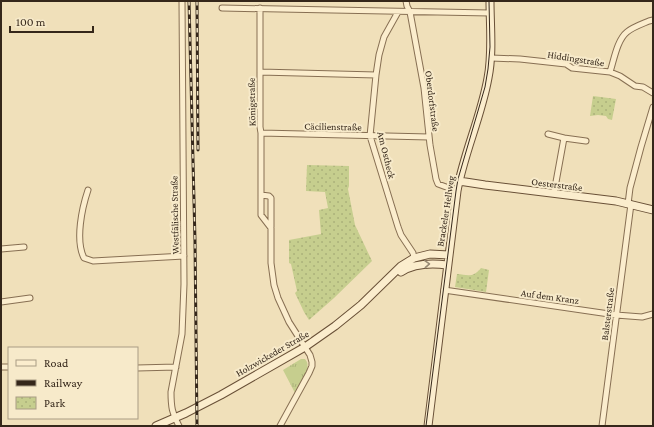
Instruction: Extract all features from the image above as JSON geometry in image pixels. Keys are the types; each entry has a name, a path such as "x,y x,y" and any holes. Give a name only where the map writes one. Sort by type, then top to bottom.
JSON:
{"main road":[{"name":"Brackeler Hellweg","path":"428,426 457,191 487,82 490,58 490,1"},
{"name":"Oesterstraße","path":"459,181 616,201 653,210"},
{"name":"Holzwickeder Straße","path":"156,426 221,395 304,347 335,326 361,305 413,256 449,254"},
{"name":"Holzwickeder Straße","path":"387,280 406,268 415,265 432,263 447,265"}],"street":[{"name":"Westfälische Straße","path":"179,426 172,407 171,392 182,334 184,256 182,1"},
{"name":"Oberdorfstraße","path":"406,1 410,12 424,88 433,169 438,184 457,191"},
{"path":"222,8 490,13"},
{"name":"Königstraße","path":"260,8 261,215 271,228"},
{"name":"Am Ostheck","path":"398,12 384,37 376,75 370,136 398,227 413,256"},
{"name":"Hiddingstraße","path":"490,58 520,59 566,64 572,68 610,72 623,35 628,31 653,20"},
{"path":"260,72 376,75"},
{"path":"610,72 620,76 635,86 643,87 653,93"},
{"name":"Balsterstraße","path":"602,426 632,181 653,107"},
{"name":"Cäcilienstraße","path":"261,133 429,137"},
{"path":"548,134 586,141"},
{"path":"554,193 564,138"},
{"path":"88,190 80,224 80,251 84,258 93,261 184,256"},
{"path":"261,195 269,196 271,198 271,267 274,285 283,310 310,355 312,362 312,366 306,380 280,426"},
{"path":"1,249 24,247"},
{"name":"Auf dem Kranz","path":"444,290 642,317 653,314"},
{"path":"1,302 30,298"},
{"path":"138,368 176,367"}],"green space":[{"path":"593,96 616,99 612,120 608,119 606,116 590,116"},
{"path":"307,165 349,166 348,189 355,225 372,261 309,320 295,293 297,291 291,264 289,263 289,240 321,234 319,210 328,208 325,192 306,191"},
{"path":"481,268 489,270 486,292 455,287 457,274 473,275"},
{"path":"301,359 305,359 308,366 304,378 295,393 283,370"}],"tram line":[{"path":"426,426 458,179 485,87 488,69 490,47 489,1"}],"railway":[{"path":"189,1 195,241 197,426"},
{"path":"197,1 198,150"}]}
